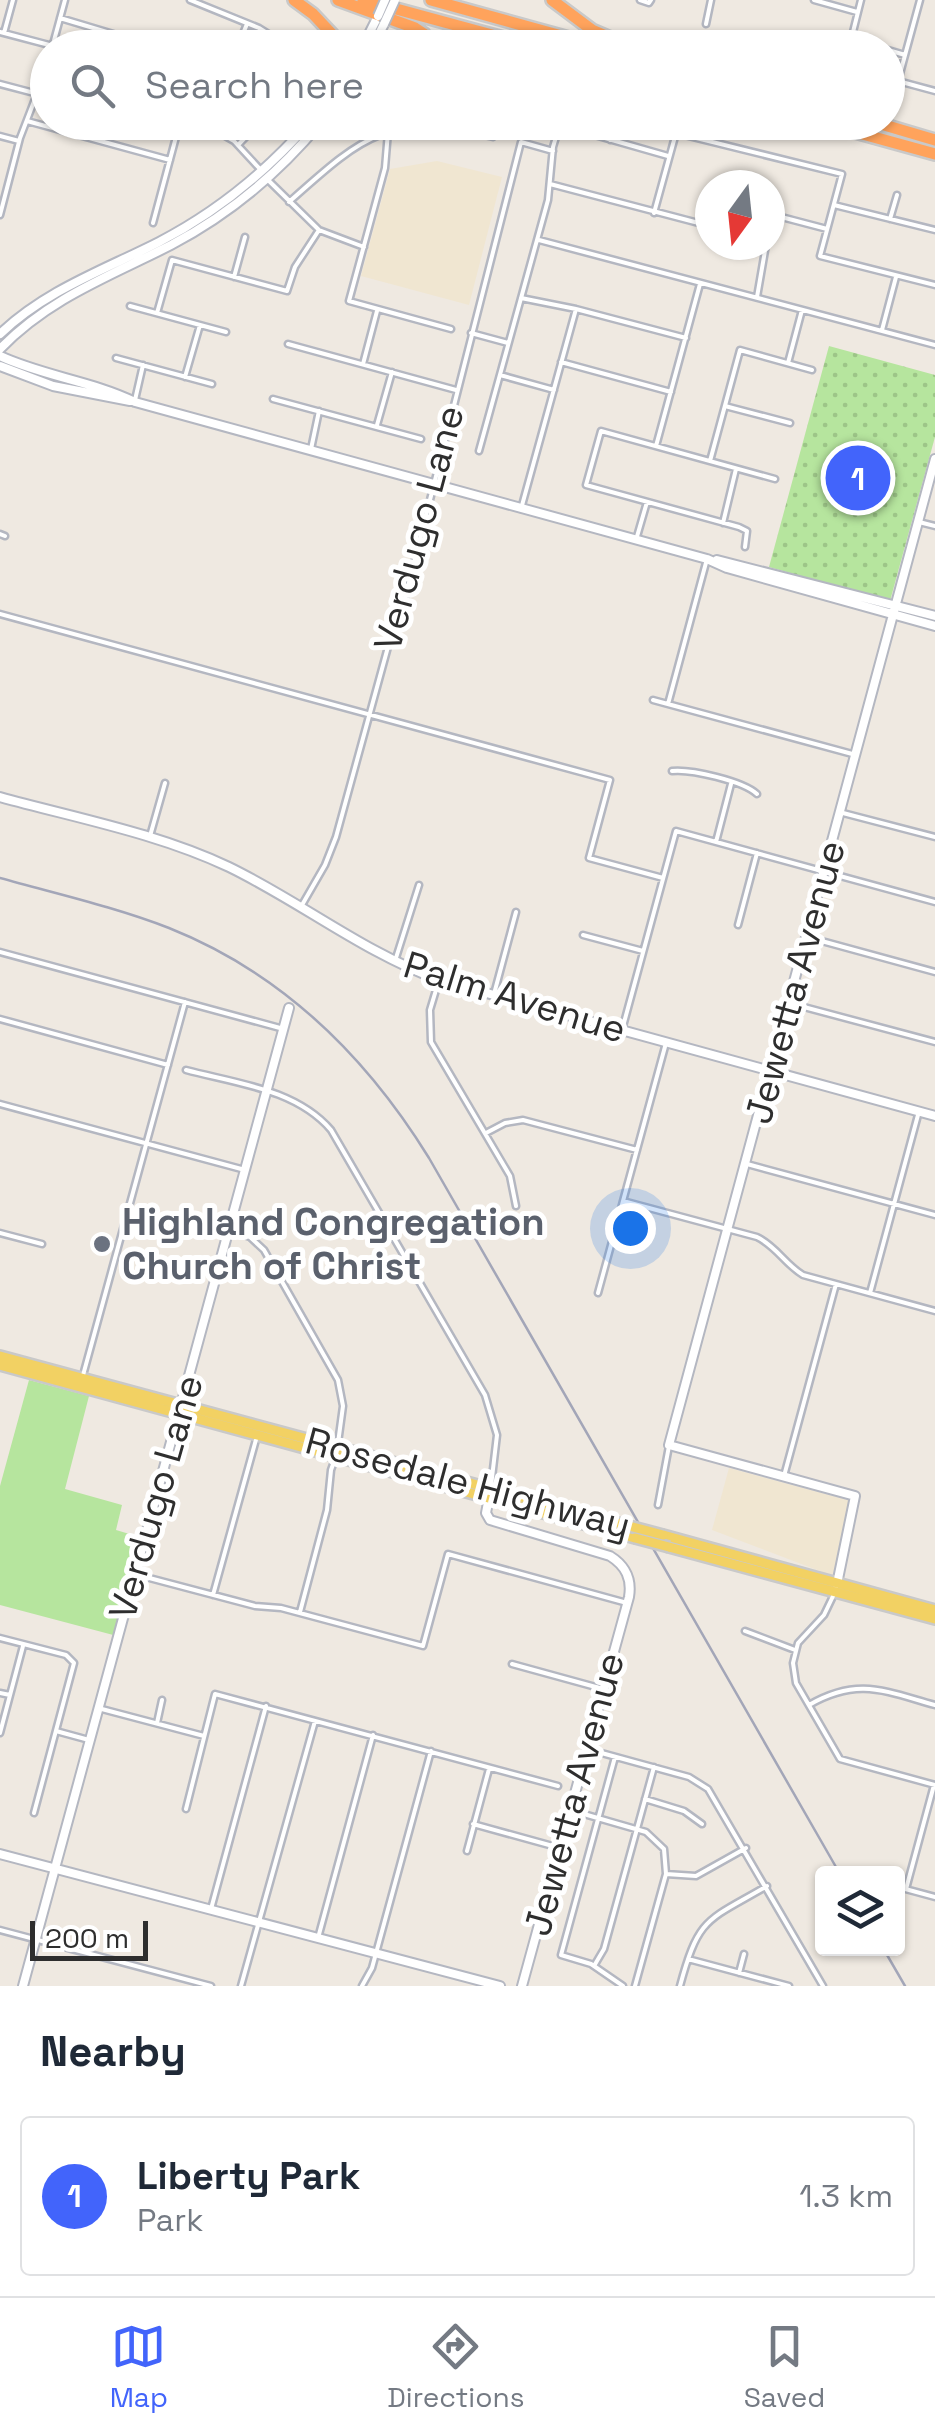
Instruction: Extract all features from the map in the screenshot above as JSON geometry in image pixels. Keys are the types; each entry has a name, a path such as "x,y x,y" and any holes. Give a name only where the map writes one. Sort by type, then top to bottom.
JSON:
{"highway":[{"path":"294,0 328,30"},
{"path":"338,0 417,30"},
{"path":"363,0 474,30"},
{"path":"432,0 540,30"},
{"path":"552,0 592,30"},
{"path":"905,131 935,140"},
{"path":"885,140 935,154"}],"main road":[{"name":"Rosedale Highway","path":"0,1356 133,1392 180,1410"},
{"name":"Rosedale Highway","path":"0,1365 337,1452 435,1483 577,1512 935,1619"},
{"path":"17,1370 33,1370 75,1382 82,1378"},
{"path":"97,1392 100,1388 121,1394 133,1392"},
{"name":"Rosedale Highway","path":"258,1431 298,1445 398,1464 635,1538 836,1588"},
{"path":"836,1588 935,1610"}],"street":[{"path":"12,0 2,32 30,40"},
{"path":"57,30 65,0"},
{"path":"190,0 259,30"},
{"path":"371,30 385,0"},
{"path":"381,30 395,0"},
{"path":"640,0 650,2"},
{"path":"706,24 711,0"},
{"path":"814,0 858,12"},
{"path":"853,30 862,0"},
{"path":"905,55 920,0"},
{"path":"60,18 100,30"},
{"path":"244,30 247,23"},
{"path":"905,83 935,91"},
{"path":"0,84 30,92"},
{"path":"0,215 4,188 30,114"},
{"path":"0,136 19,141"},
{"path":"97,140 170,160"},
{"path":"152,223 175,140"},
{"path":"232,140 318,230 364,247"},
{"path":"238,145 243,140"},
{"path":"0,334 32,306 190,224 262,171 292,140"},
{"path":"304,140 268,179 186,237 82,282 48,306 0,352 26,368 134,402 796,588 935,616"},
{"path":"289,202 351,147 368,140"},
{"path":"388,140 388,160 349,302 451,329"},
{"path":"479,451 537,240 557,140"},
{"path":"610,140 669,156"},
{"path":"654,213 674,140"},
{"path":"710,140 842,174 820,256 935,285"},
{"name":"Verdugo Lane","path":"301,908 331,852 397,614 408,587 520,142 553,150"},
{"path":"550,184 695,223"},
{"path":"890,220 898,195"},
{"path":"834,204 935,230"},
{"path":"785,218 827,229"},
{"path":"157,313 172,260 287,291 295,267 318,230"},
{"path":"234,277 245,237"},
{"path":"537,240 935,345"},
{"path":"757,297 763,260"},
{"path":"882,331 896,277"},
{"path":"656,446 700,284"},
{"path":"521,298 686,338"},
{"path":"130,306 226,332"},
{"path":"363,364 378,309"},
{"path":"522,509 576,309"},
{"path":"788,363 803,309"},
{"path":"185,377 200,324"},
{"path":"471,333 508,343"},
{"path":"288,344 456,390"},
{"path":"710,461 740,350 812,370"},
{"path":"116,358 212,384"},
{"path":"561,362 671,392"},
{"path":"0,366 51,386 134,402"},
{"path":"134,402 143,366"},
{"path":"377,427 392,372"},
{"path":"500,375 554,390"},
{"path":"51,386 58,383 96,387"},
{"path":"273,398 421,439"},
{"path":"725,406 790,424"},
{"path":"311,450 319,411"},
{"path":"745,548 747,531 586,485 600,431 775,479"},
{"name":"Jewetta Avenue","path":"658,1505 669,1445 935,459"},
{"path":"723,522 736,468"},
{"path":"636,540 647,502"},
{"path":"918,522 935,526"},
{"path":"707,560 729,561 837,590 935,626"},
{"path":"668,704 707,560"},
{"path":"745,574 782,576"},
{"path":"796,588 802,585 828,592 837,590"},
{"path":"0,614 610,780 589,858 663,878"},
{"path":"653,700 856,755"},
{"path":"672,771 732,782 757,794"},
{"path":"716,842 732,782"},
{"path":"150,838 164,783"},
{"name":"Palm Avenue","path":"0,797 150,838 219,862 395,962 439,980 935,1116"},
{"path":"841,812 935,837"},
{"path":"622,1030 676,831 935,902"},
{"path":"738,926 758,854"},
{"path":"395,962 419,885"},
{"path":"493,996 516,912"},
{"path":"582,934 643,951"},
{"path":"807,937 935,972"},
{"path":"0,952 284,1029"},
{"path":"439,980 430,1010 432,1042 510,1176 516,1206"},
{"path":"82,1378 185,1002"},
{"path":"789,1003 935,1042"},
{"name":"Verdugo Lane","path":"23,1986 289,1008"},
{"path":"0,1019 168,1065"},
{"path":"598,1293 666,1043"},
{"path":"134,1574 422,1646 448,1554 627,1603 628,1578 614,1558 490,1520 486,1514 497,1435 490,1406 331,1130 301,1104 186,1070"},
{"path":"0,1104 245,1170"},
{"path":"870,1293 919,1111"},
{"path":"486,1134 505,1123 523,1120 637,1150"},
{"path":"746,1163 935,1215"},
{"path":"623,1201 762,1240 796,1271 935,1311"},
{"path":"229,1230 250,1238 264,1250 334,1372 343,1406 327,1510 300,1613"},
{"path":"0,1233 42,1244"},
{"path":"784,1476 836,1284"},
{"path":"213,1595 258,1431"},
{"path":"669,1445 856,1496 836,1588 824,1615 795,1650 794,1677 840,1759 935,1785 906,1889 935,1897"},
{"name":"Jewetta Avenue","path":"522,1986 627,1603"},
{"path":"745,1631 795,1650"},
{"path":"0,1638 66,1655 74,1663 34,1812"},
{"path":"0,1734 24,1644"},
{"path":"512,1664 603,1689"},
{"path":"809,1705 835,1691 863,1687 935,1705"},
{"path":"0,1693 10,1696"},
{"path":"186,1809 215,1694 558,1786"},
{"path":"157,1724 162,1700"},
{"path":"211,1910 266,1706"},
{"path":"98,1708 204,1736"},
{"path":"241,1986 315,1720"},
{"path":"56,1731 89,1740"},
{"path":"318,1938 372,1735"},
{"path":"586,1749 690,1777 708,1788 823,1986"},
{"path":"362,1986 376,1953 431,1751"},
{"path":"615,1757 562,1955 594,1966 624,1986"},
{"path":"467,1851 489,1767"},
{"path":"594,1966 604,1948 654,1767"},
{"path":"645,1799 684,1811 702,1824"},
{"path":"570,1810 652,1835 666,1855 666,1874 635,1986"},
{"path":"474,1824 560,1848"},
{"path":"666,1874 696,1876 746,1848"},
{"path":"0,1854 500,1986"},
{"path":"680,1986 697,1934 706,1922 768,1886"},
{"path":"0,1930 210,1986"},
{"path":"739,1972 744,1954"},
{"path":"688,1959 789,1986"}],"shaded area":[{"path":"437,161 502,177 469,305 361,276 390,169"},
{"path":"729,1468 855,1502 833,1576 712,1530"}],"green space":[{"path":"829,346 935,375 935,437 890,601 769,567"},
{"path":"29,1380 89,1396 65,1489 122,1505 116,1530 143,1538 117,1636 0,1605 0,1486"}],"railway":[{"path":"0,878 128,914 210,947 284,994 349,1052 378,1085 429,1158 835,1866"},
{"path":"888,1956 905,1986"}],"place":[{"name":"Liberty Park","path":"858,478"},
{"name":"Highland Congregation Church of Christ","path":"102,1244"}]}
